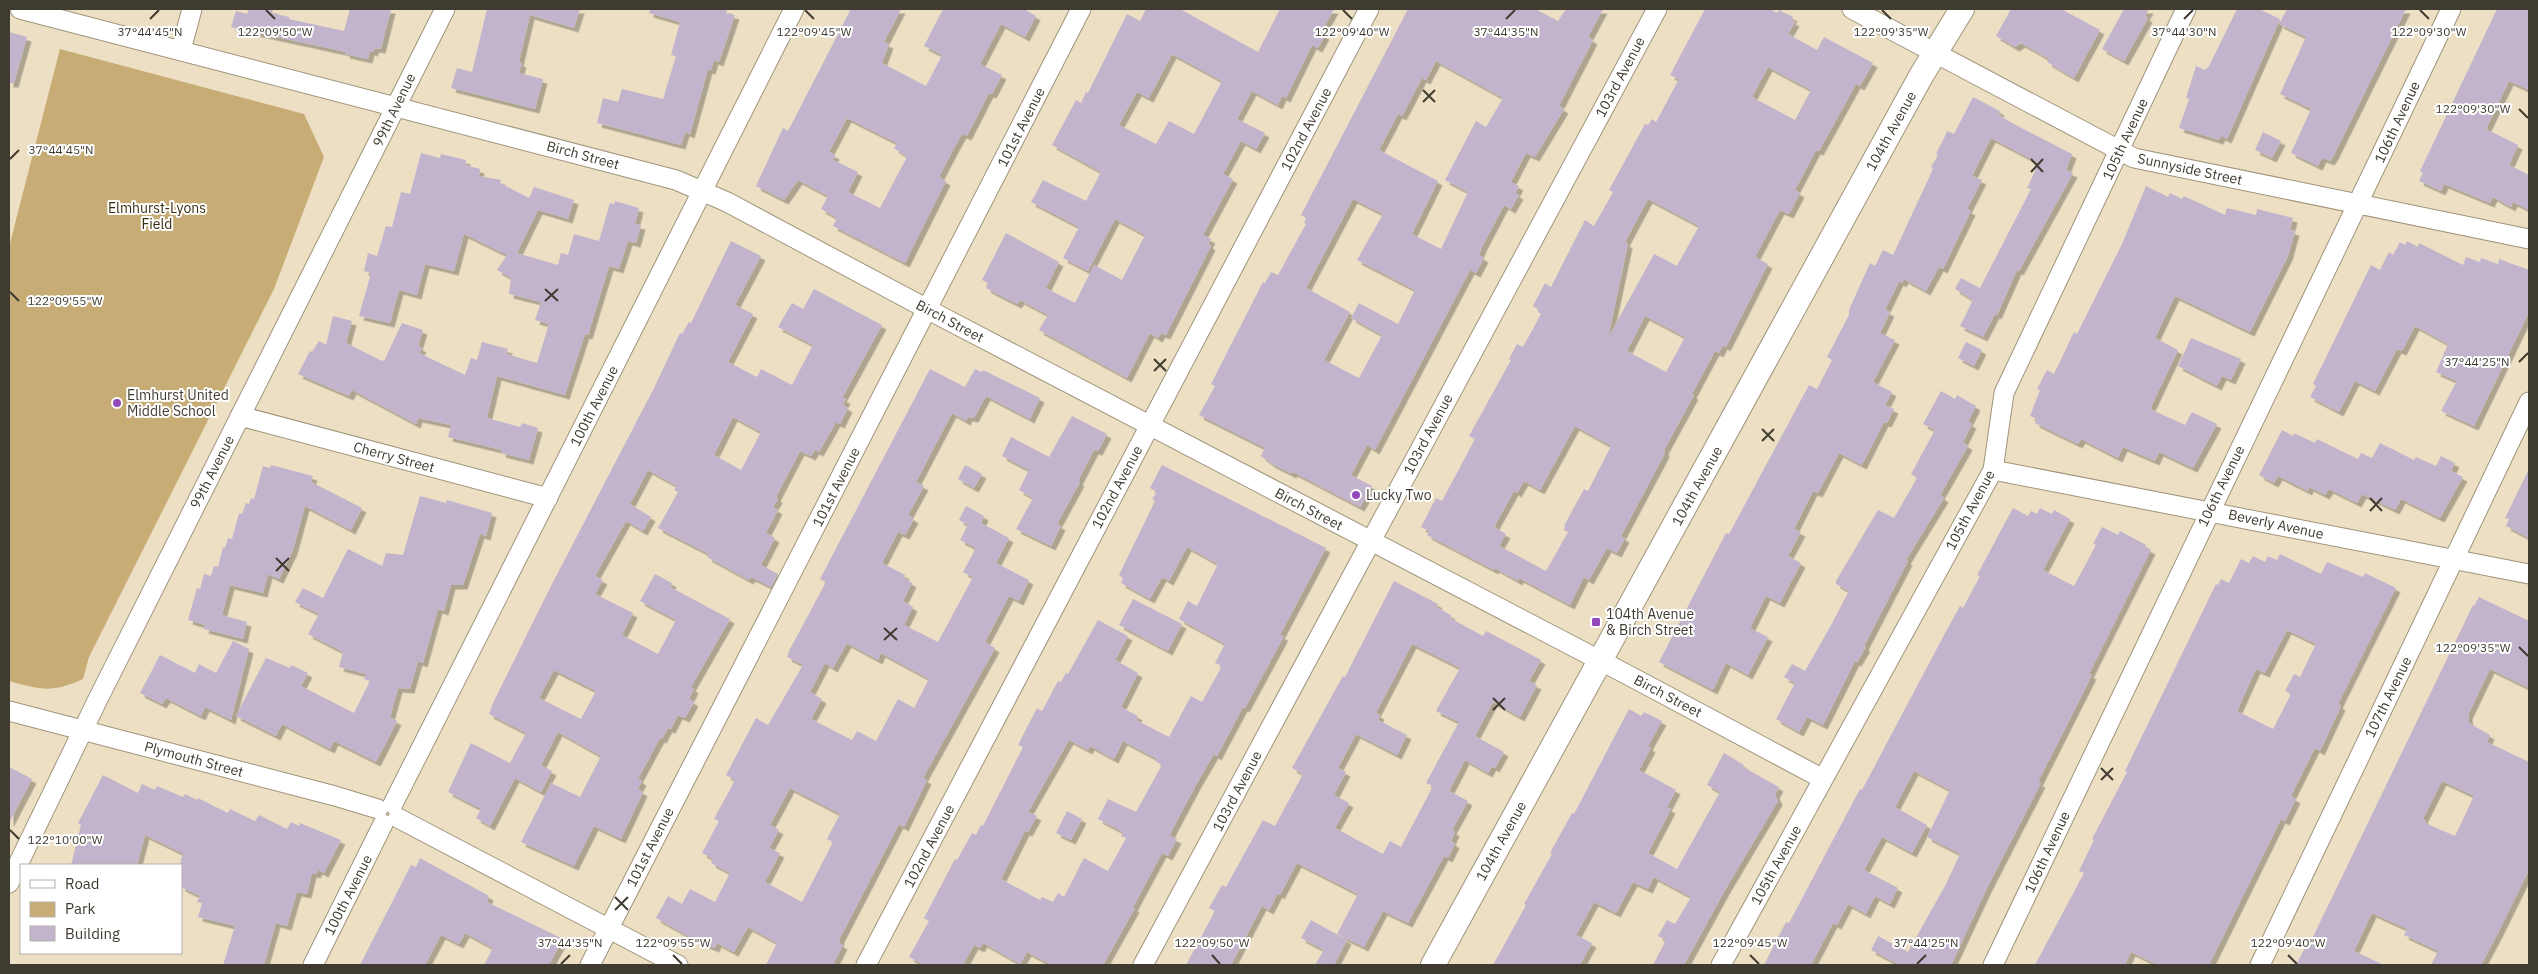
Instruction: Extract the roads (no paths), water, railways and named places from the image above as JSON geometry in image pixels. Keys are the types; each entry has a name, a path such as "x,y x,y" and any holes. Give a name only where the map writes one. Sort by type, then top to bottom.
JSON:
{"street":[{"name":"Birch Street","path":"20,9 658,175 727,202 1823,779"},
{"path":"181,50 192,9"},
{"name":"99th Avenue","path":"9,884 83,730 445,9"},
{"name":"100th Avenue","path":"313,965 794,9"},
{"name":"101st Avenue","path":"590,965 1081,9"},
{"name":"102nd Avenue","path":"866,965 1369,9"},
{"name":"103rd Avenue","path":"1143,965 1657,9"},
{"name":"Sunnyside Street","path":"1852,9 2134,158 2529,240"},
{"name":"104th Avenue","path":"1433,965 1935,52 1962,9"},
{"name":"105th Avenue","path":"1722,965 1993,470 2004,394 2186,9"},
{"name":"106th Avenue","path":"1993,965 2451,9"},
{"name":"107th Avenue","path":"2260,965 2529,402"},
{"name":"Cherry Street","path":"240,416 548,498"},
{"name":"Beverly Avenue","path":"1993,470 2210,510 2452,561 2529,574"},
{"name":"Plymouth Street","path":"9,711 342,797 388,814 678,965"}],"place":[{"name":"Elmhurst United Middle School","path":"117,403"},
{"name":"Lucky Two","path":"1356,495"},
{"name":"104th Avenue & Birch Street","path":"1596,622"}],"park label":[{"name":"Elmhurst-Lyons Field","path":"157,216"}]}
